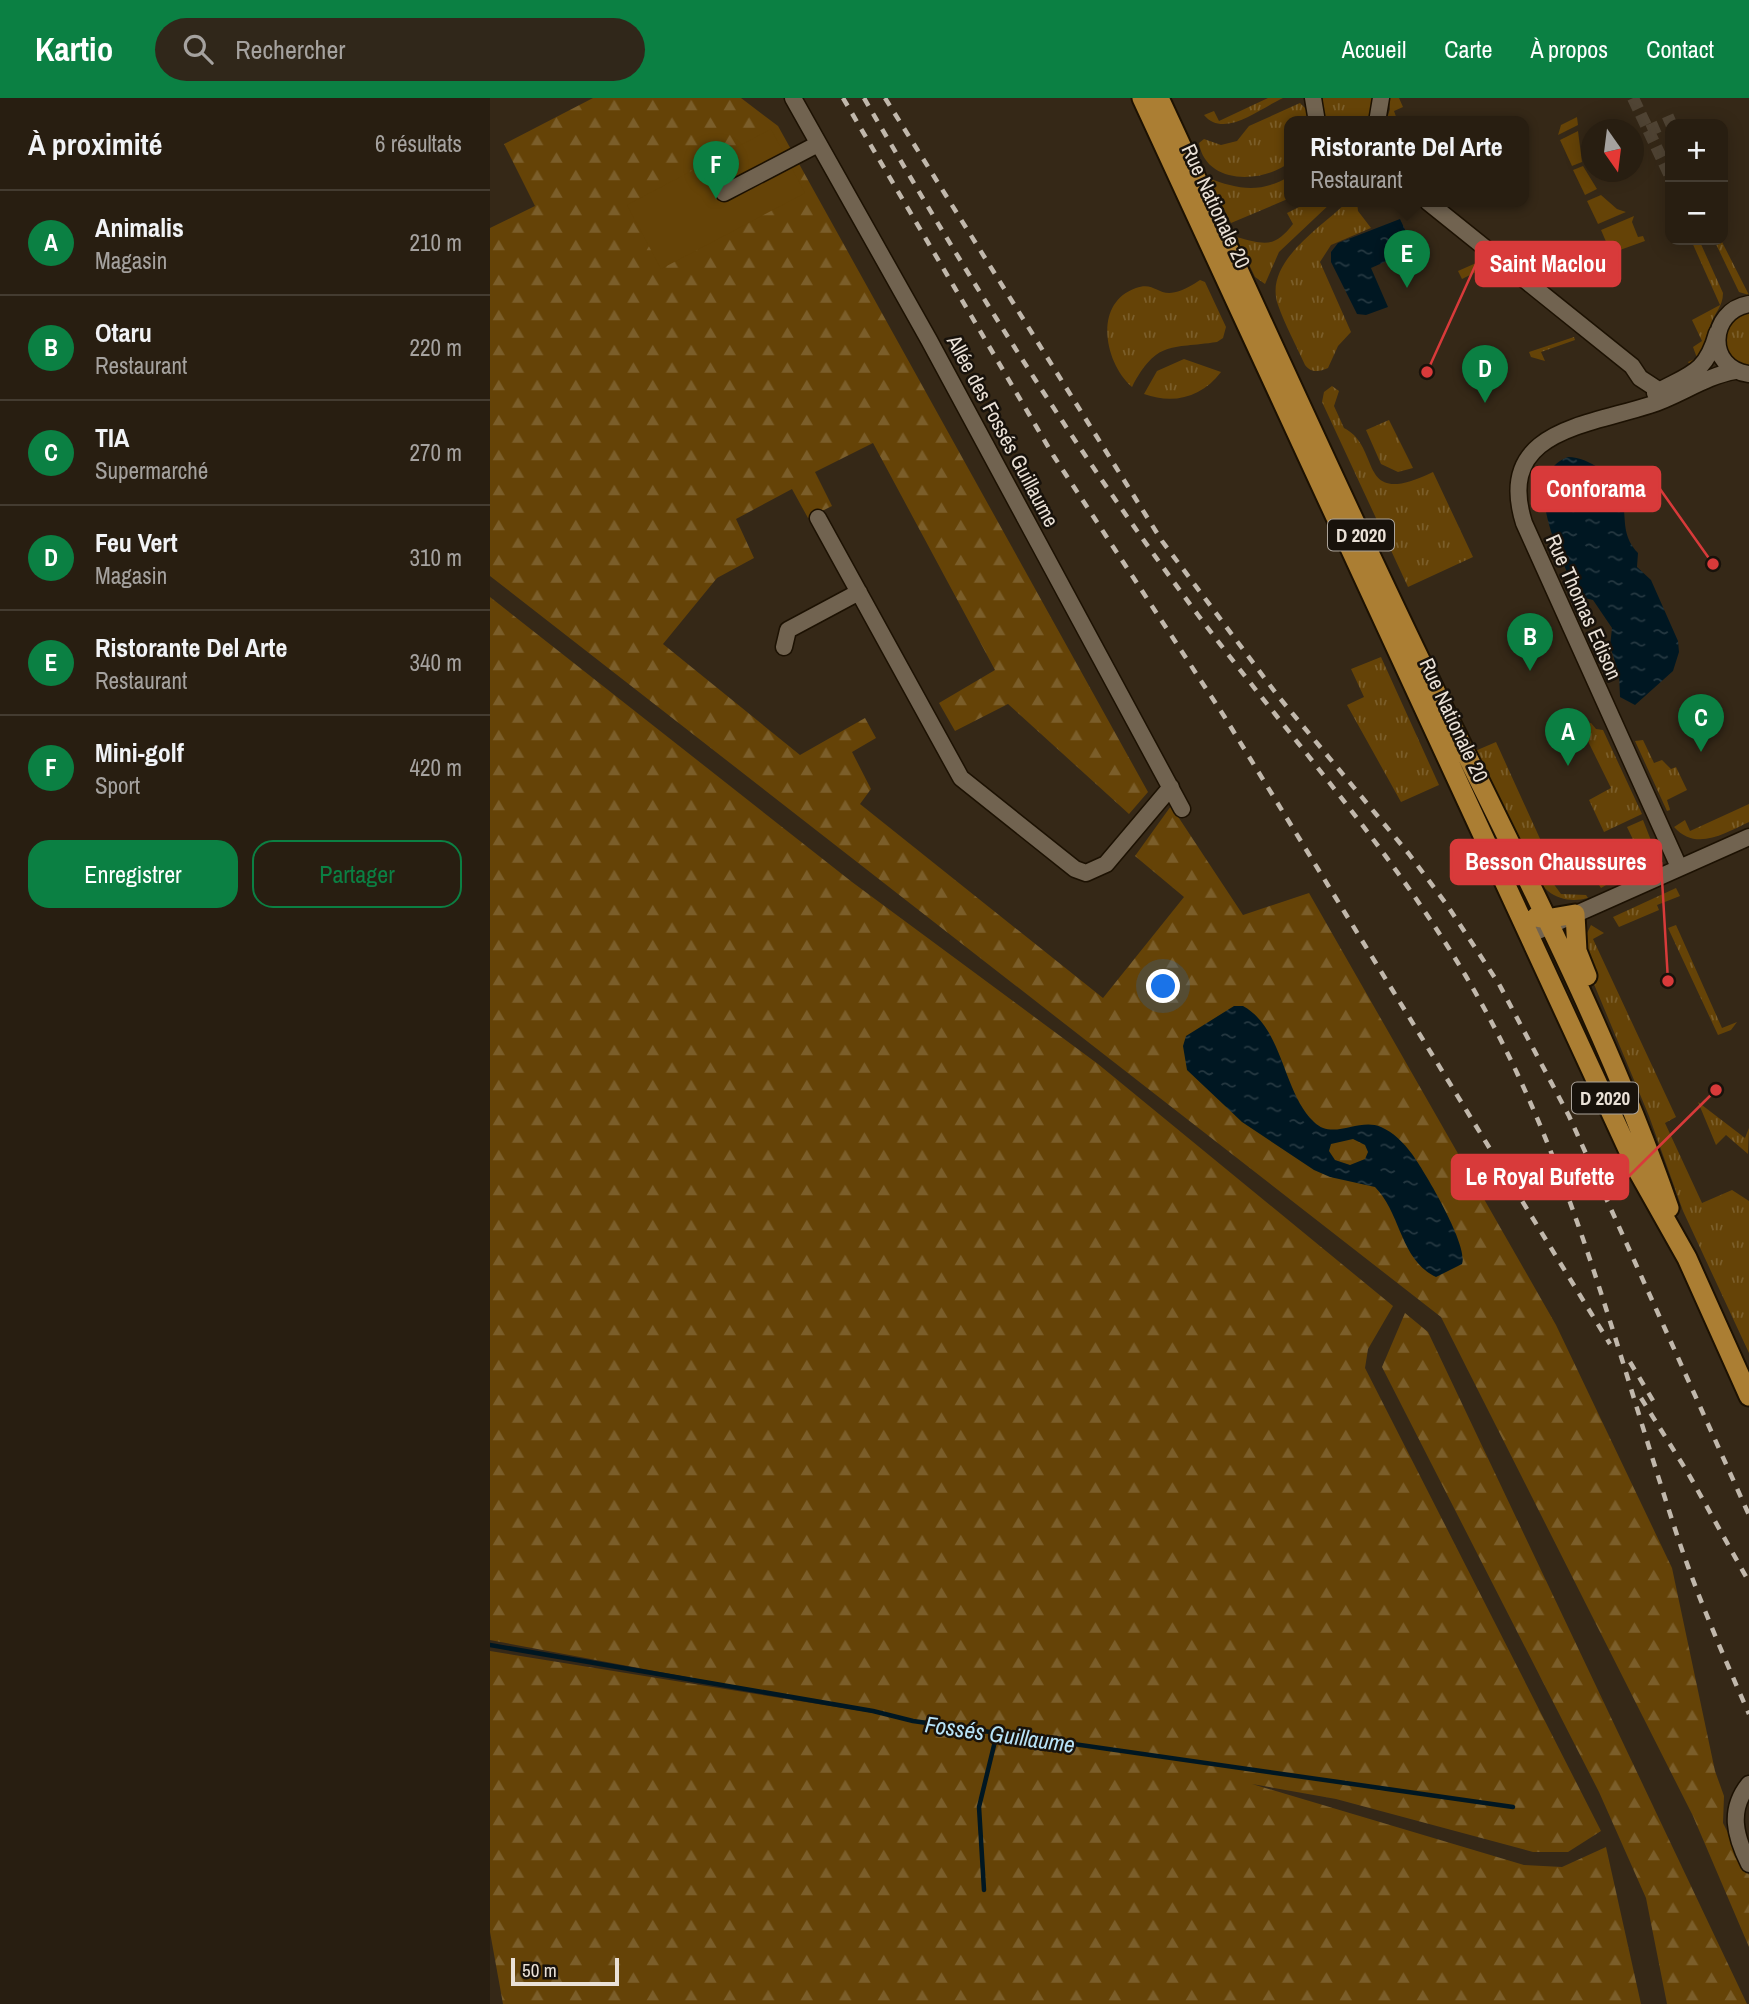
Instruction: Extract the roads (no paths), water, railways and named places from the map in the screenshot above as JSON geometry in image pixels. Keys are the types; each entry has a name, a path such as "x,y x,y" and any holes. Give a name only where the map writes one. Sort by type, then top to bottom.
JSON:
{"main road":[{"name":"Rue Nationale 20","path":"1142,98 1638,1171 1687,1258"},
{"name":"Rue Nationale 20","path":"1159,98 1393,604 1547,923 1651,1155 1687,1258"},
{"name":"D 2020","path":"1408,677 1430,706 1532,916 1547,923"},
{"name":"Rue Nationale 20","path":"1576,915 1577,951 1644,1114 1651,1155"},
{"path":"1547,923 1576,915"},
{"name":"D 2020","path":"1687,1258 1749,1396"}],"street":[{"name":"Allée des Fossés Guillaume","path":"793,98 936,352 1182,809"},
{"path":"1313,98 1316,116"},
{"path":"1378,116 1381,98"},
{"path":"724,193 818,144"},
{"path":"1434,207 1632,366 1664,379 1697,369"},
{"name":"Rue Thomas Edison","path":"1663,394 1710,359 1717,333 1728,313 1749,304"},
{"path":"1717,333 1720,355 1745,373"},
{"path":"1632,366 1640,378 1663,394"},
{"name":"Rue Thomas Edison","path":"1679,867 1549,581 1517,504 1518,475 1531,452 1551,438 1721,374 1745,373"},
{"path":"818,518 961,778 1075,869 1086,873 1106,864 1171,787"},
{"path":"784,647 788,630 859,592"},
{"path":"1576,915 1749,837"},
{"path":"1530,935 1547,923"},
{"path":"1749,1784 1737,1802 1735,1813 1742,1851 1749,1864"}],"water":[{"path":"1400,219 1414,249 1371,268 1388,307 1366,315 1357,314 1331,262 1331,252 1338,243"},
{"path":"1568,457 1580,459 1599,468 1612,479 1619,490 1623,501 1626,532 1638,553 1637,567 1651,580 1678,641 1679,652 1673,671 1635,705 1620,697 1619,674 1610,646 1612,628 1593,600 1580,597 1576,592 1548,519 1544,499 1546,481 1553,467"},
{"path":"1234,1006 1243,1006 1257,1016 1275,1045 1303,1109 1314,1122 1329,1129 1364,1125 1381,1127 1409,1150 1453,1226 1459,1242 1462,1264 1436,1277 1415,1259 1384,1198 1375,1187 1330,1177 1314,1170 1242,1122 1187,1070 1183,1046 1186,1036","holes":["1353,1139 1365,1145 1368,1152 1365,1159 1350,1165 1335,1160 1329,1151 1331,1144"]}],"waterway":[{"name":"Fossés Guillaume","path":"490,1645 873,1711 913,1721 1513,1807"},
{"path":"984,1890 979,1807 997,1733"}],"tunnel":[{"path":"1633,98 1665,165"},
{"path":"1648,131 1678,118"}],"railway":[{"path":"843,98 1053,455 1224,716 1610,1344"},
{"path":"864,98 942,231 1108,490 1198,615 1381,850 1449,948 1479,999 1542,1129 1568,1197 1679,1541 1703,1607 1749,1714"},
{"path":"885,98 1162,541 1278,696 1409,854 1447,905 1499,984 1569,1116 1749,1515"},
{"path":"1630,1362 1655,1404"},
{"path":"1641,1398 1688,1473 1749,1582"}],"place":[{"name":"Mini-golf","path":"716,199"},
{"name":"Ristorante Del Arte","path":"1407,288"},
{"name":"Saint Maclou","path":"1427,372"},
{"name":"Feu Vert","path":"1485,403"},
{"name":"Conforama","path":"1713,564"},
{"name":"Otaru","path":"1530,671"},
{"name":"TIA","path":"1701,752"},
{"name":"Animalis","path":"1568,766"},
{"name":"Besson Chaussures","path":"1668,981"},
{"name":"Le Royal Bufette","path":"1716,1090"}]}
